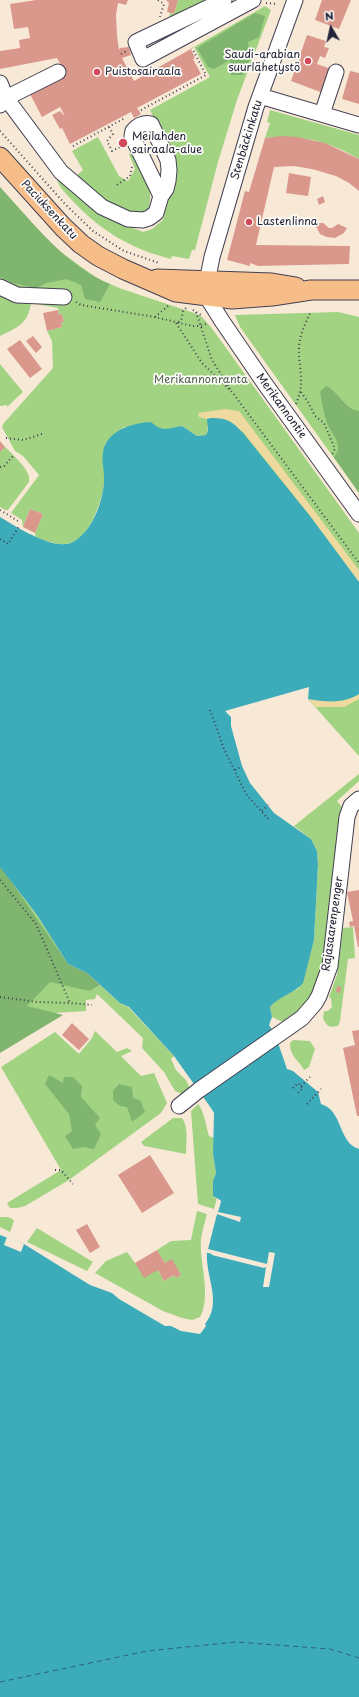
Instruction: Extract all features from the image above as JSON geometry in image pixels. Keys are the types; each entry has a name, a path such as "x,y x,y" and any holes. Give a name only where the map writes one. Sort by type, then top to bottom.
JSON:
{"main road":[{"name":"Paciuksenkatu","path":"2,148 63,227 82,244 98,256 123,269 176,292 207,289 239,298 272,296 311,290 359,290"}],"street":[{"path":"224,0 136,42 143,59 253,0"},
{"name":"Stenbäckinkatu","path":"207,289 212,257 260,96 295,0"},
{"path":"3,101 58,72"},
{"path":"322,114 336,72"},
{"path":"0,83 3,101 61,172 102,207 128,219 143,220 156,213 161,196"},
{"path":"260,96 359,125"},
{"path":"0,287 17,295 64,297"},
{"name":"Merikannontie","path":"207,289 222,321 265,384 359,514"},
{"name":"Rajasaarenpenger","path":"179,1106 199,1090 285,1031 302,1018 315,1003 330,966 347,817 351,806 359,799"}],"path":[{"path":"158,0 164,4 160,14"},
{"path":"138,111 206,75 190,44"},
{"path":"73,146 131,115"},
{"path":"109,127 113,134 107,141 112,151 123,145"},
{"path":"0,131 65,204 92,231 124,251 162,264"},
{"path":"2,148 6,138"},
{"path":"64,297 81,305 155,317 192,326 200,326 210,321"},
{"path":"155,317 172,302"},
{"path":"176,323 180,321 183,311 187,307"},
{"path":"195,311 212,360 232,392 359,563"},
{"path":"294,409 301,392 302,370 299,346 311,311"},
{"path":"176,323 202,363 232,392"},
{"path":"301,392 315,416 324,423 333,442 335,452 329,459"},
{"path":"6,438 23,440 42,434"},
{"path":"0,467 4,466 14,455"},
{"path":"0,510 18,521"},
{"path":"0,539 8,544 20,525"},
{"path":"210,710 224,750 246,794 270,821"},
{"path":"234,771 242,766"},
{"path":"262,811 268,805"},
{"path":"0,880 36,924 70,1003"},
{"path":"0,997 37,1002 70,1003 92,1006"},
{"path":"298,1093 303,1088 301,1086 310,1077"},
{"path":"293,1088 298,1083 301,1086"},
{"path":"307,1104 321,1089"},
{"path":"55,1170 61,1170 73,1184"}],"green space":[{"path":"178,0 217,0 169,20 170,13 174,14"},
{"path":"265,6 271,10 237,100 218,162 195,250 192,250 189,259 172,256 171,259 156,255 129,244 104,229 66,194 59,184 56,173 85,203 100,214 143,232 152,229 163,220 170,195 171,154 150,110 210,77 194,47"},
{"path":"255,13 265,16 259,37 248,42 250,59 243,75 231,75 230,60 214,69 208,67 197,48"},
{"path":"270,110 359,135 359,159 337,148 314,140 290,137 265,138 270,123 267,122"},
{"path":"98,137 119,176 128,181 135,169 129,154 135,151 150,189 147,212 135,216 117,210 75,177 83,170 72,151"},
{"name":"Merikannonranta","path":"0,187 54,247 98,279 122,289 200,315 211,327 359,533 359,582 342,559 207,426 208,431 206,435 197,436 182,426 165,430 124,427 109,439 104,448 104,482 101,499 93,519 81,536 74,542 66,544 36,538 35,533 43,514 30,509 23,527 22,520 11,513 39,475 23,456 15,451 2,427 3,424 53,368 52,341 47,331 62,327 61,322 64,321 62,314 59,315 58,308 31,303 30,310 25,320 17,327 0,336"},
{"path":"0,187 50,242 78,266 110,284 100,302 85,299 81,285 67,279 47,283 36,288 13,283 0,277"},
{"path":"338,312 359,317 359,493 240,327 235,315"},
{"path":"0,364 23,392 7,407 7,405 0,406"},
{"path":"326,386 346,404 354,410 359,411 359,493 334,457 337,452 338,443 326,420 320,392"},
{"path":"5,447 25,468 29,478 29,482 8,510 0,507 0,452"},
{"path":"359,694 359,756 308,699 335,701 348,699"},
{"path":"359,774 359,781 337,801 345,810 324,966 311,999 287,1024 272,1017 270,1007 275,1001 299,988 314,940 318,866 317,851 311,839 294,826"},
{"path":"0,865 68,964 87,973 100,985 90,991 50,982 27,1006 63,1015 0,1053"},
{"path":"0,867 37,915 68,964 90,991 100,985 120,1003 128,1007 174,1056 171,1059 176,1070 186,1080 191,1090 182,1094 175,1091 164,1072 142,1048 143,1038 97,994 95,999 86,1000 86,1011 22,1015"},
{"path":"353,927 355,958 348,959 340,1021 338,1026 331,1027 327,1025 323,1019 324,1011 328,1011 332,1007 331,998 329,997 337,975 343,928"},
{"path":"95,1031 117,1052 127,1048 132,1051 121,1056 141,1076 154,1073 167,1103 161,1113 69,1180 25,1206 10,1208 7,1203 61,1170 1,1067 55,1032 79,1054 92,1038"},
{"path":"293,1040 310,1041 315,1049 309,1067 304,1070 291,1052 290,1043"},
{"path":"49,1075 63,1083 64,1077 73,1077 82,1086 81,1097 100,1118 95,1125 101,1134 94,1149 83,1147 73,1149 65,1136 72,1131 69,1114 45,1084"},
{"path":"119,1084 132,1087 133,1098 140,1100 145,1112 132,1122 127,1107 120,1106 113,1100 113,1091"},
{"path":"198,1104 203,1114 209,1136 214,1138 213,1154 216,1173 213,1181 214,1198 217,1198 214,1209 198,1204 191,1111"},
{"path":"173,1118 182,1118 186,1126 186,1154 144,1146 141,1142"},
{"path":"197,1211 207,1214 201,1239 205,1299 200,1317 192,1320 163,1311 95,1273 106,1261 127,1252 135,1263 158,1270 164,1281 174,1275 176,1278 181,1275 172,1260 165,1263 157,1250 171,1241 191,1240"},
{"path":"0,1217 13,1219 14,1221 10,1232 0,1227"},
{"path":"37,1228 93,1262 87,1271 27,1242"}],"sand":[{"path":"225,409 239,411 359,570 359,582 310,516 243,432 211,418 207,419 199,417 198,413"},
{"path":"359,694 359,699 344,707 316,707 308,699 335,701 348,699"}],"water":[{"path":"211,418 229,421 243,433 310,516 359,582 359,694 341,701 315,700 308,699 309,687 225,711 231,717 231,726 242,766 250,783 274,813 311,839 317,851 318,865 314,940 303,983 270,1007 272,1017 269,1025 275,1034 287,1069 293,1071 318,1092 321,1104 328,1107 333,1113 347,1140 352,1146 359,1149 359,1697 0,1697 0,1235 24,1244 90,1285 112,1293 119,1299 165,1326 171,1326 181,1331 200,1334 206,1326 205,1324 213,1307 207,1252 221,1201 213,1196 213,1181 216,1173 213,1154 214,1113 211,1108 174,1056 129,1007 120,1003 87,973 68,964 37,915 0,867 0,517 25,532 46,541 56,544 73,542 88,528 97,512 103,488 103,452 106,443 110,438 126,427 151,422 162,429 182,426 197,436 206,435 208,431 207,419"}],"pier":[{"path":"217,1198 221,1201 218,1212 241,1217 240,1222 217,1214 208,1249 267,1264 269,1252 275,1253 269,1287 263,1287 266,1267 264,1268 205,1252 218,1201 216,1200"},
{"path":"7,1237 24,1244 21,1252 4,1245"}],"building":[{"name":"Puistosairaala","path":"36,0 128,0 126,5 118,3 116,15 117,36 119,50 120,48 129,47 131,55 122,58 134,81 191,49 195,58 193,59 201,74 137,108 141,114 134,118 131,112 70,144 62,128 60,129 52,115 60,111 65,116 60,107 42,117 30,94 66,75 57,58 0,69 0,51 20,48 19,40 30,38 28,27 14,29 10,4"},
{"path":"166,0 178,0 174,14 167,12 169,3"},
{"path":"322,0 351,0 339,29 315,20"},
{"name":"Saudi-arabian suurlähetystö","path":"307,35 326,41 324,47 329,48 325,58 320,56 317,64 331,69 323,93 291,81"},
{"path":"350,71 359,73 359,104 342,99"},
{"name":"Lastenlinna","path":"281,136 297,137 325,143 359,159 359,191 349,183 336,176 312,169 294,166 274,167 256,245 350,246 349,264 258,266 250,263 250,266 227,260 245,191 249,192 265,138"},
{"path":"289,173 311,177 308,196 286,193"},
{"path":"323,196 325,202 319,205 317,199"},
{"path":"314,223 323,223 329,228 332,228 338,224 347,228 344,233 335,238 327,237 320,234"},
{"path":"58,310 59,315 62,314 64,322 61,322 62,327 47,331 43,313"},
{"path":"33,336 42,347 36,353 26,341"},
{"path":"20,340 42,369 30,378 7,349"},
{"path":"0,441 5,447 0,452"},
{"path":"30,509 43,514 35,533 23,527"},
{"path":"359,890 358,947 354,926 350,927 349,922 353,921 347,892"},
{"path":"337,986 341,987 340,993 336,992"},
{"path":"72,1023 89,1039 79,1050 62,1035"},
{"path":"359,1030 359,1116 357,1116 343,1048 355,1045 352,1031"},
{"path":"150,1155 174,1193 142,1213 118,1175"},
{"path":"87,1224 100,1247 90,1253 76,1230"},
{"path":"157,1250 165,1263 172,1259 181,1275 176,1278 174,1275 164,1281 158,1270 144,1278 135,1263"}],"ferry route":[{"path":"0,1682 147,1651 236,1642 330,1649 359,1658"}],"place":[{"name":"Saudi-arabian suurlähetystö","path":"308,61"},
{"name":"Puistosairaala","path":"97,72"},
{"name":"Meilahden sairaala-alue","path":"123,143"},
{"name":"Lastenlinna","path":"249,222"}]}
